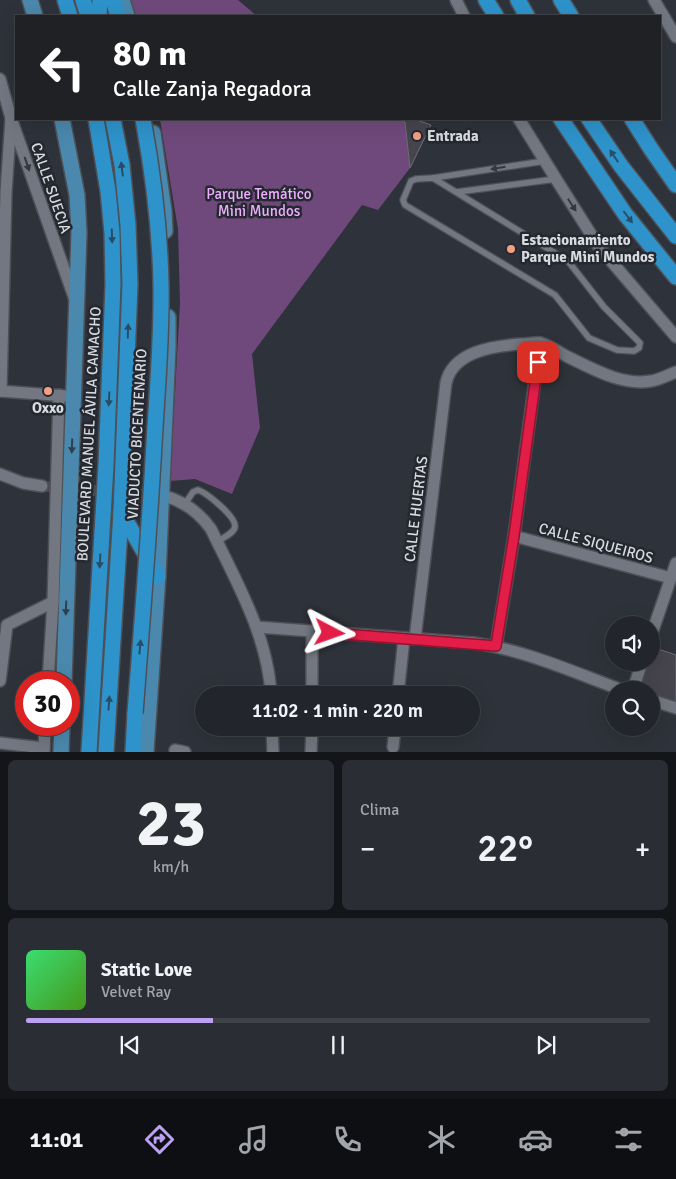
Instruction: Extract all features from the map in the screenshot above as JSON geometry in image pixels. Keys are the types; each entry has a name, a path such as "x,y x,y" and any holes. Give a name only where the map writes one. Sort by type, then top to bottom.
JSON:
{"highway":[{"path":"65,0 70,15"},
{"path":"82,0 88,15"},
{"path":"98,15 100,0"},
{"path":"113,0 118,15"},
{"path":"486,0 495,15"},
{"path":"518,0 526,15"},
{"path":"561,0 570,15"},
{"name":"BOULEVARD MANUEL ÁVILA CAMACHO","path":"89,752 107,446 113,284 112,233 108,191 96,120"},
{"path":"106,752 121,512 130,284 128,225 122,165 113,120"},
{"name":"VIADUCTO BICENTENARIO","path":"132,752 149,532 158,385 161,285 151,160 143,120"},
{"path":"562,120 625,214 676,277"},
{"path":"590,120 622,166 676,236"},
{"path":"633,120 650,149 676,184"},
{"path":"121,512 158,576"},
{"path":"81,752 91,720"}],"main road":[{"path":"30,0 35,15"},
{"path":"122,0 127,15"},
{"name":"BOULEVARD MANUEL ÁVILA CAMACHO","path":"62,120 77,195 79,234 77,306 66,396 64,671"},
{"path":"146,752 158,576 168,348 167,255 164,211 150,120"},
{"path":"61,752 62,736"}],"street":[{"path":"456,0 464,15"},
{"path":"654,0 676,38"},
{"name":"CALLE SUECIA","path":"0,79 11,118 77,306"},
{"path":"11,118 3,191 1,391 66,396"},
{"path":"520,120 600,247 676,337"},
{"path":"496,646 514,536 540,343 619,379 640,382 653,381 676,372"},
{"name":"CALLE HUERTAS","path":"400,686 409,639 448,374 453,366 466,357 499,346 540,343"},
{"name":"BOULEVARD MANUEL ÁVILA CAMACHO","path":"49,671 66,396"},
{"path":"0,474 23,483 42,486"},
{"path":"165,496 185,504 201,515 211,529 257,627 270,686"},
{"name":"CALLE SIQUEIROS","path":"514,536 671,578"},
{"path":"658,616 676,563"},
{"path":"0,681 7,625 53,602"},
{"path":"257,627 496,646 605,684"},
{"path":"312,631 312,686"},
{"path":"660,703 676,708"},
{"path":"0,743 44,750 45,736"},
{"path":"272,736 273,752"},
{"path":"311,752 312,736"},
{"path":"393,747 394,736"}],"lane":[{"path":"433,178 568,260 604,307 640,344 639,348 634,351 617,350 589,338 555,295 405,205 403,200 411,181 416,179 546,161"},
{"path":"458,192 556,180"},
{"path":"185,504 194,492 198,490 214,499 226,512 235,527 233,531 217,542"}],"green space":[{"path":"129,0 238,0 256,15 135,15"},
{"name":"Parque Temático Mini Mundos","path":"160,120 417,120 431,125 410,168 378,210 362,205 252,354 260,428 232,494 195,479 170,481 180,303 178,229"}],"building":[{"name":"Entrada","path":"402,120 417,120 431,125 410,168 405,122"},
{"path":"660,650 676,655 676,703 660,698 660,681 641,681 644,671 660,671"}],"tunnel":[{"path":"42,486 157,496"}],"place":[{"name":"Entrada","path":"417,136"},
{"name":"Estacionamiento Parque Mini Mundos","path":"511,249"},
{"name":"Oxxo","path":"48,391"}],"route":[{"path":"330,633 496,646 514,536 538,362"}]}
